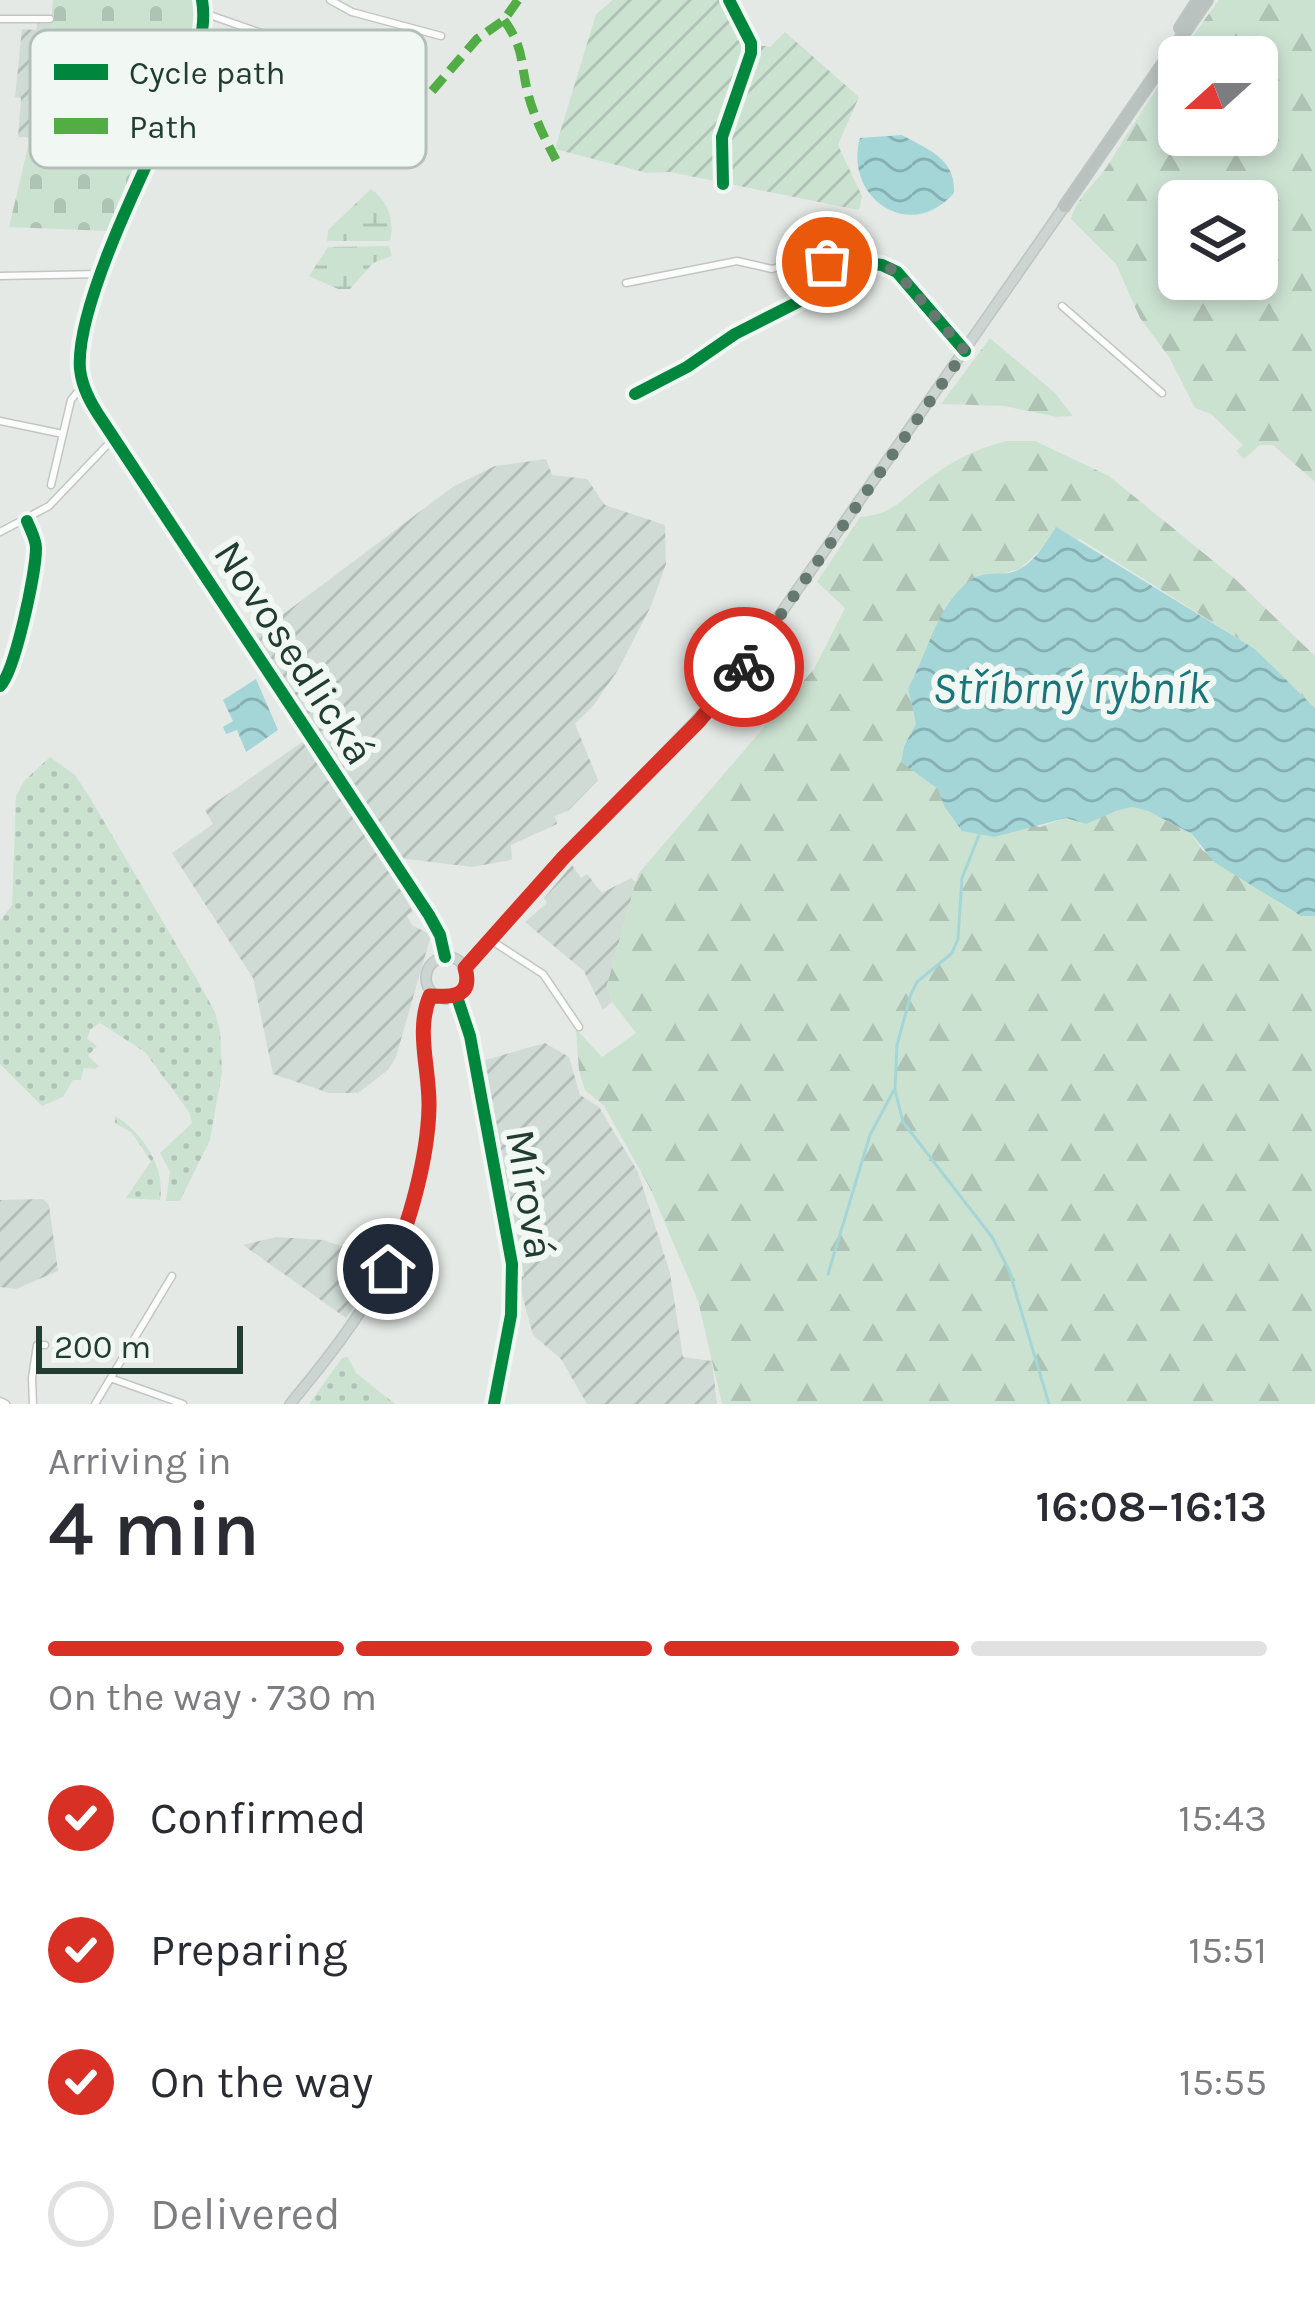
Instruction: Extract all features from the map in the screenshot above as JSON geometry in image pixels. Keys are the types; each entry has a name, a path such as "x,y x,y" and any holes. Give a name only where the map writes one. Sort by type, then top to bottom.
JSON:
{"highway":[{"path":"1064,207 1196,0"},
{"path":"1064,207 1208,0"}],"main road":[{"path":"465,968 564,857 723,695 1064,207"},
{"path":"445,957 457,959 465,968 466,986 457,997 433,993 427,981 429,968 445,957"},
{"path":"290,1404 372,1295 400,1242 427,1132 424,1021 433,993"}],"street":[{"path":"202,0 202,30"},
{"path":"330,0 352,12 419,30"},
{"path":"723,184 722,137 752,52 729,0"},
{"path":"204,13 252,30"},
{"path":"0,19 50,19"},
{"path":"426,32 441,36"},
{"path":"51,484 71,400 83,385 81,345 101,274 148,168"},
{"path":"626,283 737,261 772,269 795,262 859,262 897,272 965,351"},
{"path":"635,394 806,298 859,262"},
{"path":"0,276 101,274"},
{"path":"1062,306 1162,393"},
{"name":"Novosedlická","path":"83,385 420,901 440,935 445,957"},
{"path":"0,421 63,434"},
{"path":"0,532 27,521 63,494 114,438"},
{"path":"0,686 9,677 20,639 37,545 27,521"},
{"path":"492,941 543,974 579,1027"},
{"name":"Mírová","path":"457,997 470,1036 512,1269 512,1315 494,1404"},
{"path":"95,1404 172,1276"},
{"path":"152,1278 166,1285"},
{"path":"33,1404 38,1345 45,1345"},
{"path":"113,1379 183,1404"}],"shaded area":[{"path":"38,22 51,24 50,30 36,30"},
{"path":"22,29 36,30 30,30 30,138 18,137 21,98 15,97"},
{"path":"546,459 552,475 587,479 605,505 665,525 666,564 651,606 618,670 575,724 598,780 569,810 555,816 557,824 511,845 512,860 472,867 400,858 253,637 454,486 495,466"},
{"path":"305,740 395,879 413,912 407,916 412,925 431,935 396,1057 388,1070 358,1093 329,1093 273,1074 253,978 172,853 213,824 205,810"},
{"path":"572,865 581,878 587,874 602,893 631,878 636,882 607,985 612,1002 603,1010 584,971 525,922 547,903 544,898"},
{"path":"545,1043 569,1057 580,1095 599,1107 638,1172 670,1273 683,1357 712,1361 717,1404 587,1404 561,1359 533,1335 520,1287 519,1277 524,1276 485,1060"},
{"path":"43,1199 49,1205 58,1271 16,1289 0,1287 0,1200"},
{"path":"276,1237 323,1240 385,1260 346,1318 243,1245"}],"green space":[{"path":"53,0 193,0 194,30 51,30"},
{"path":"613,0 724,0 748,43 770,47 785,32 859,97 838,145 862,196 859,210 670,172 647,173 555,149 596,14"},
{"path":"1219,0 1315,0 1315,482 1273,445 1260,445 1244,459 1236,451 1243,445 1211,414 1195,408 1169,357 1140,318 1116,264 1071,219 1158,87 1158,156 1278,156 1278,36 1194,36"},
{"path":"30,138 30,168 133,168 107,231 9,227"},
{"path":"371,189 389,212 390,241 327,241 328,230"},
{"path":"389,246 392,256 373,263 350,289 338,289 309,276 328,247"},
{"path":"990,338 1055,393 1073,416 1004,406 941,404"},
{"path":"1006,441 1035,441 1109,476 1233,577 1315,656 1315,708 1255,649 1080,539 1043,547 1020,569 1004,573 946,608 908,688 917,724 901,761 939,789 944,806 1040,827 1066,818 1086,824 1102,814 1132,807 1148,811 1192,834 1202,850 1282,905 1301,916 1315,916 1315,1404 722,1404 698,1301 650,1188 604,1106 585,1090 576,1029 602,1057 636,1033 612,1002 607,985 638,874 814,669 845,608 817,582 860,517 890,509 955,461"},
{"path":"50,757 75,775 89,796 215,1012 222,1073 210,1140 180,1201 166,1201 170,1172 160,1153 192,1123 145,1052 100,1023 87,1039 97,1046 88,1056 99,1066 84,1068 81,1080 73,1080 63,1097 42,1106 0,1064 0,921 12,905 16,796 24,781"},
{"path":"115,1116 134,1131 156,1163 160,1200 126,1198 151,1161 132,1133 115,1123"},
{"path":"348,1357 356,1373 395,1404 309,1404 342,1358"}],"water":[{"path":"902,135 939,157 951,172 954,193 937,208 900,214 884,207 861,179 860,138"},
{"name":"Stříbrný rybník","path":"1056,527 1255,649 1315,708 1315,916 1301,916 1214,862 1192,834 1132,807 1086,824 1066,818 994,837 962,831 938,789 901,762 916,724 908,688 948,604 974,578 1013,572 1025,565"},
{"path":"256,679 278,730 246,752 237,730 226,734 223,727 233,721 223,700"}],"waterway":[{"path":"979,835 962,878 958,939 952,953 917,982 911,994 897,1045 895,1090 903,1122 992,1237 1009,1270 1049,1404"},
{"path":"828,1274 870,1135 894,1090"}],"marked path":[{"path":"432,91 518,0"},
{"path":"504,20 518,45 531,104 556,160"}],"cycle path":[{"path":"202,0 202,30"},
{"path":"723,184 722,137 751,53 751,43 729,0"},
{"path":"146,168 88,312 81,343 83,383 98,414 429,915 445,957"},
{"path":"635,394 806,298 859,262 897,272 965,351"},
{"path":"0,686 18,643 32,578 36,545 27,521"},
{"path":"457,997 470,1036 512,1264 511,1315 494,1404"}],"way so far":[{"path":"744,667 965,351 897,272 882,265 827,262"}],"route":[{"path":"388,1269 404,1230 427,1132 424,1028 430,996 452,998 463,991 468,980 465,968 564,857 699,721 744,667"}]}
